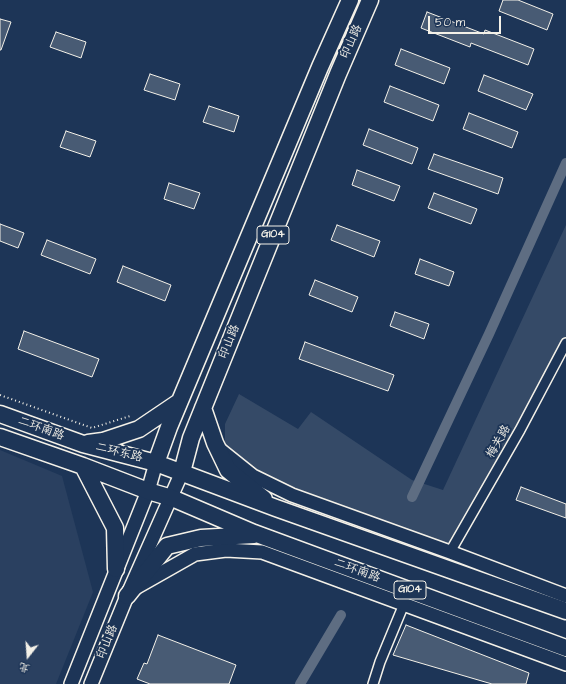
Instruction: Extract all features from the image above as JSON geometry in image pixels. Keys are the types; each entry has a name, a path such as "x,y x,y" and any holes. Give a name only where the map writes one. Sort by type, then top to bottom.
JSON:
{"highway":[{"name":"印山路","path":"156,463 179,402 320,67 350,0"},
{"name":"印山路","path":"182,472 191,438 335,82 370,0"},
{"path":"83,444 103,441 139,429 179,402"},
{"path":"203,408 217,447 228,470 276,508"},
{"name":"二环南路","path":"0,414 83,444"},
{"name":"二环南路","path":"0,437 82,466"},
{"name":"二环东路","path":"83,444 156,463"},
{"path":"156,463 276,508 566,611"},
{"path":"82,466 115,528 116,569"},
{"name":"二环东路","path":"82,466 148,491"},
{"name":"二环南路","path":"148,491 172,498 260,535 566,648"},
{"path":"128,593 167,546 201,538 260,535"}],"street":[{"name":"梅关路","path":"450,552 520,430 566,343"},
{"path":"217,447 253,476 292,495 566,596"},
{"name":"印山路","path":"71,684 148,491 156,463"},
{"name":"印山路","path":"91,684 128,593 161,518 172,498 182,472"},
{"path":"128,593 195,554 226,550 262,552 566,664"},
{"path":"373,684 380,662 404,604"}],"path":[{"path":"0,396 92,428 130,416 139,429"}],"shaded area":[{"path":"566,225 566,343 450,552 292,495 225,453 225,424 239,394 298,429 311,412 412,480 443,490"},
{"path":"0,450 62,476 93,592 56,684 0,684"}],"building":[{"path":"503,0 518,0 553,14 547,30 499,11"},
{"path":"427,12 484,34 485,30 534,49 528,65 471,43 470,47 421,28"},
{"path":"0,19 11,22 1,50 0,50"},
{"path":"56,32 86,42 81,58 50,47"},
{"path":"401,49 450,68 444,84 395,65"},
{"path":"150,74 180,84 175,100 144,90"},
{"path":"484,75 533,94 526,110 478,91"},
{"path":"390,86 439,105 433,121 384,102"},
{"path":"209,106 239,116 234,132 203,122"},
{"path":"469,113 518,132 512,148 463,129"},
{"path":"369,129 418,148 412,164 363,145"},
{"path":"66,131 96,141 90,157 60,147"},
{"path":"434,154 503,178 498,194 428,169"},
{"path":"357,170 400,186 394,201 352,185"},
{"path":"169,183 200,193 194,209 164,199"},
{"path":"434,193 477,209 471,224 428,208"},
{"path":"0,224 24,233 18,248 0,241"},
{"path":"337,225 380,241 374,257 331,240"},
{"path":"47,240 96,259 90,274 41,255"},
{"path":"420,259 454,272 449,286 415,274"},
{"path":"123,266 171,285 165,301 117,282"},
{"path":"315,280 358,297 352,312 309,295"},
{"path":"395,312 429,324 424,339 390,326"},
{"path":"24,331 99,359 92,377 18,349"},
{"path":"305,342 394,375 388,391 299,359"},
{"path":"521,487 566,504 566,518 516,500"},
{"path":"406,625 529,673 526,684 492,684 393,655"},
{"path":"158,635 236,665 229,684 150,684 137,679 144,663 147,664"}],"waterway":[{"path":"412,497 489,334 566,163"},
{"path":"300,684 341,615"}]}
